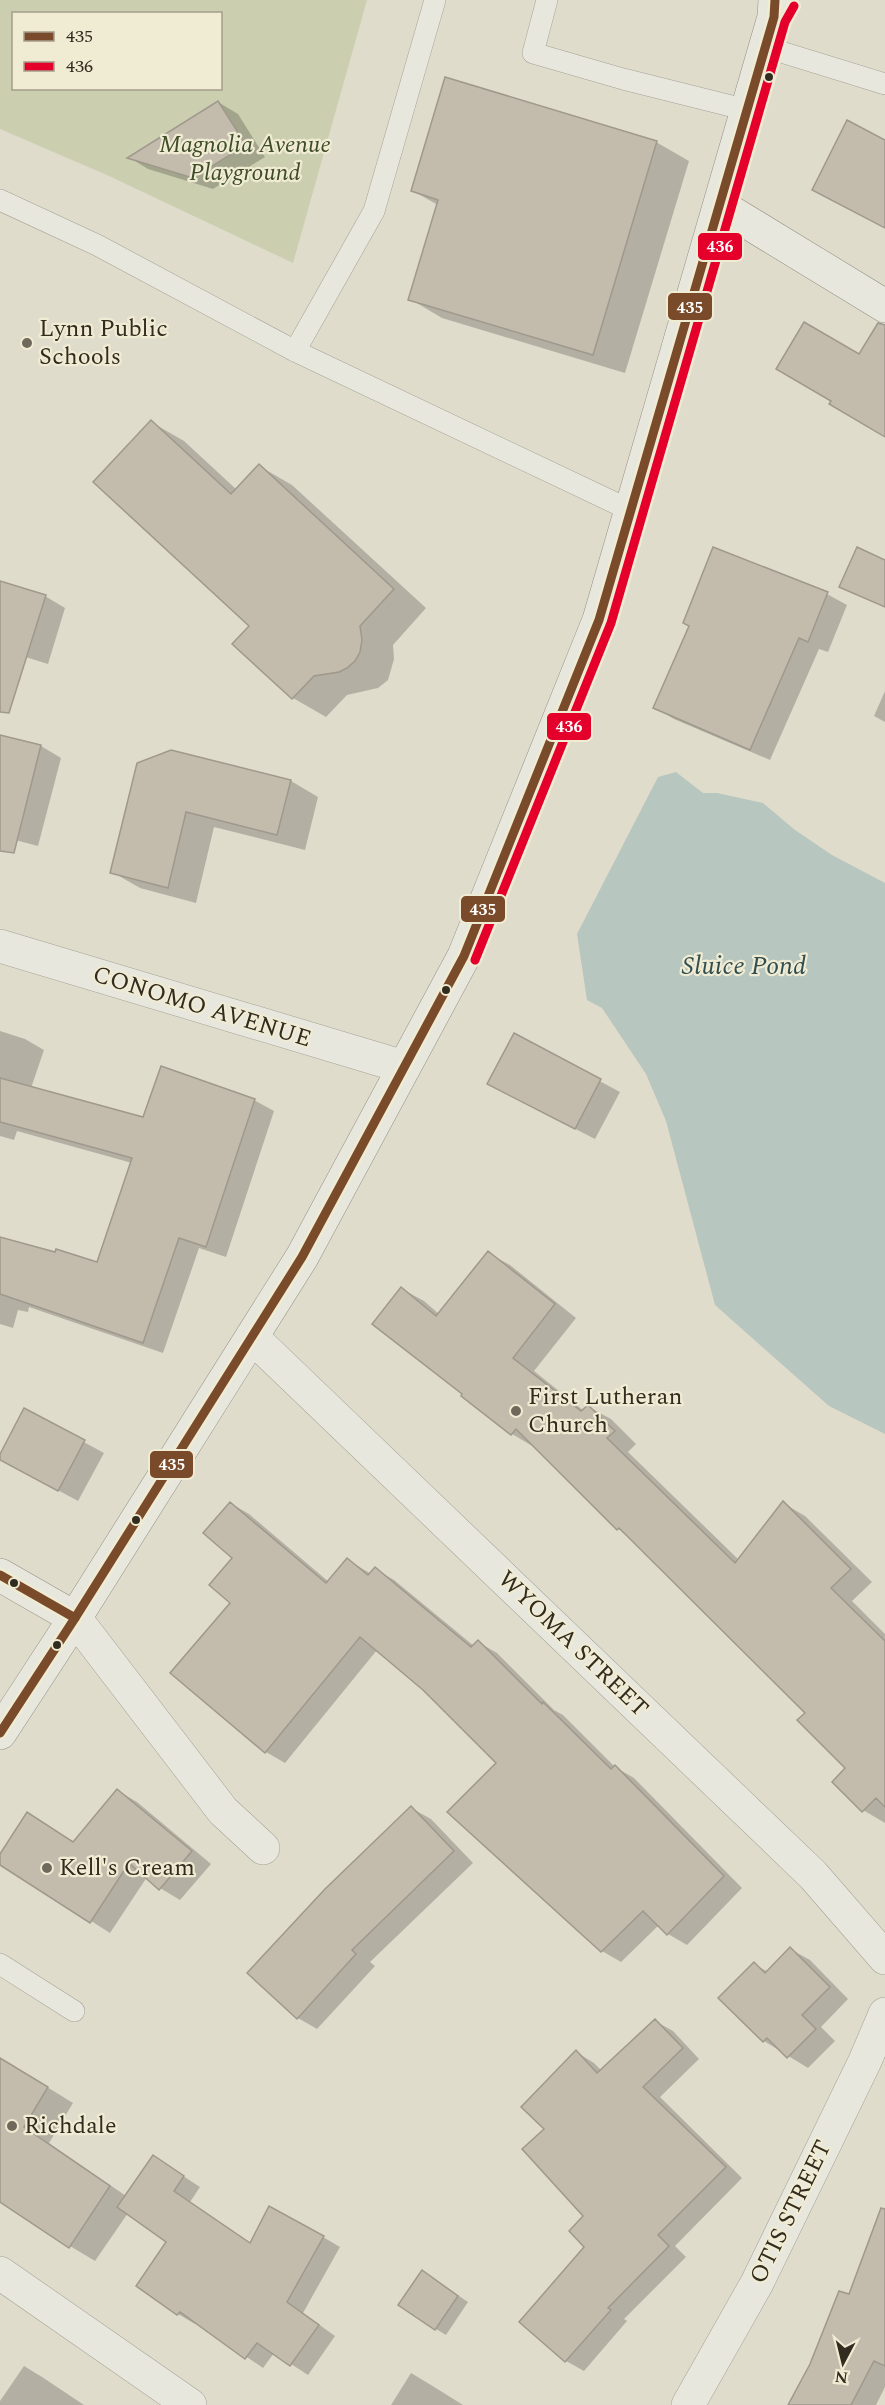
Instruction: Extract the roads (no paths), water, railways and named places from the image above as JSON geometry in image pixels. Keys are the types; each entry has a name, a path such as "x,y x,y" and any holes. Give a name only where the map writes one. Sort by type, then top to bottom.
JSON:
{"street":[{"path":"0,1733 302,1257 468,946 599,620 720,206 771,13"},
{"path":"720,206 885,306"},
{"name":"CONOMO AVENUE","path":"0,946 404,1067"},
{"name":"WYOMA STREET","path":"252,1337 813,1875 885,1958"},
{"path":"0,1575 75,1618 223,1811 263,1848"},
{"name":"OTIS STREET","path":"688,2405 757,2283 865,2061 885,2014"},
{"path":"0,2273 190,2405"}],"lane":[{"path":"295,351 374,211 435,0"},
{"path":"547,0 533,53 623,79 747,110"},
{"path":"771,13 885,84"},
{"path":"0,200 97,244 295,351 632,511"},
{"path":"0,1964 74,2011"}],"water":[{"name":"Sluice Pond","path":"676,772 703,793 717,793 763,803 795,830 832,855 885,883 885,1434 829,1406 715,1305 666,1121 646,1074 602,1008 587,1000 577,934 658,777"}],"place":[{"name":"Lynn Public Schools","path":"27,343"},
{"name":"First Lutheran Church","path":"516,1411"},
{"name":"Kell's Cream","path":"47,1868"},
{"name":"Richdale","path":"12,2126"}],"park label":[{"name":"Magnolia Avenue Playground","path":"245,159"}]}
